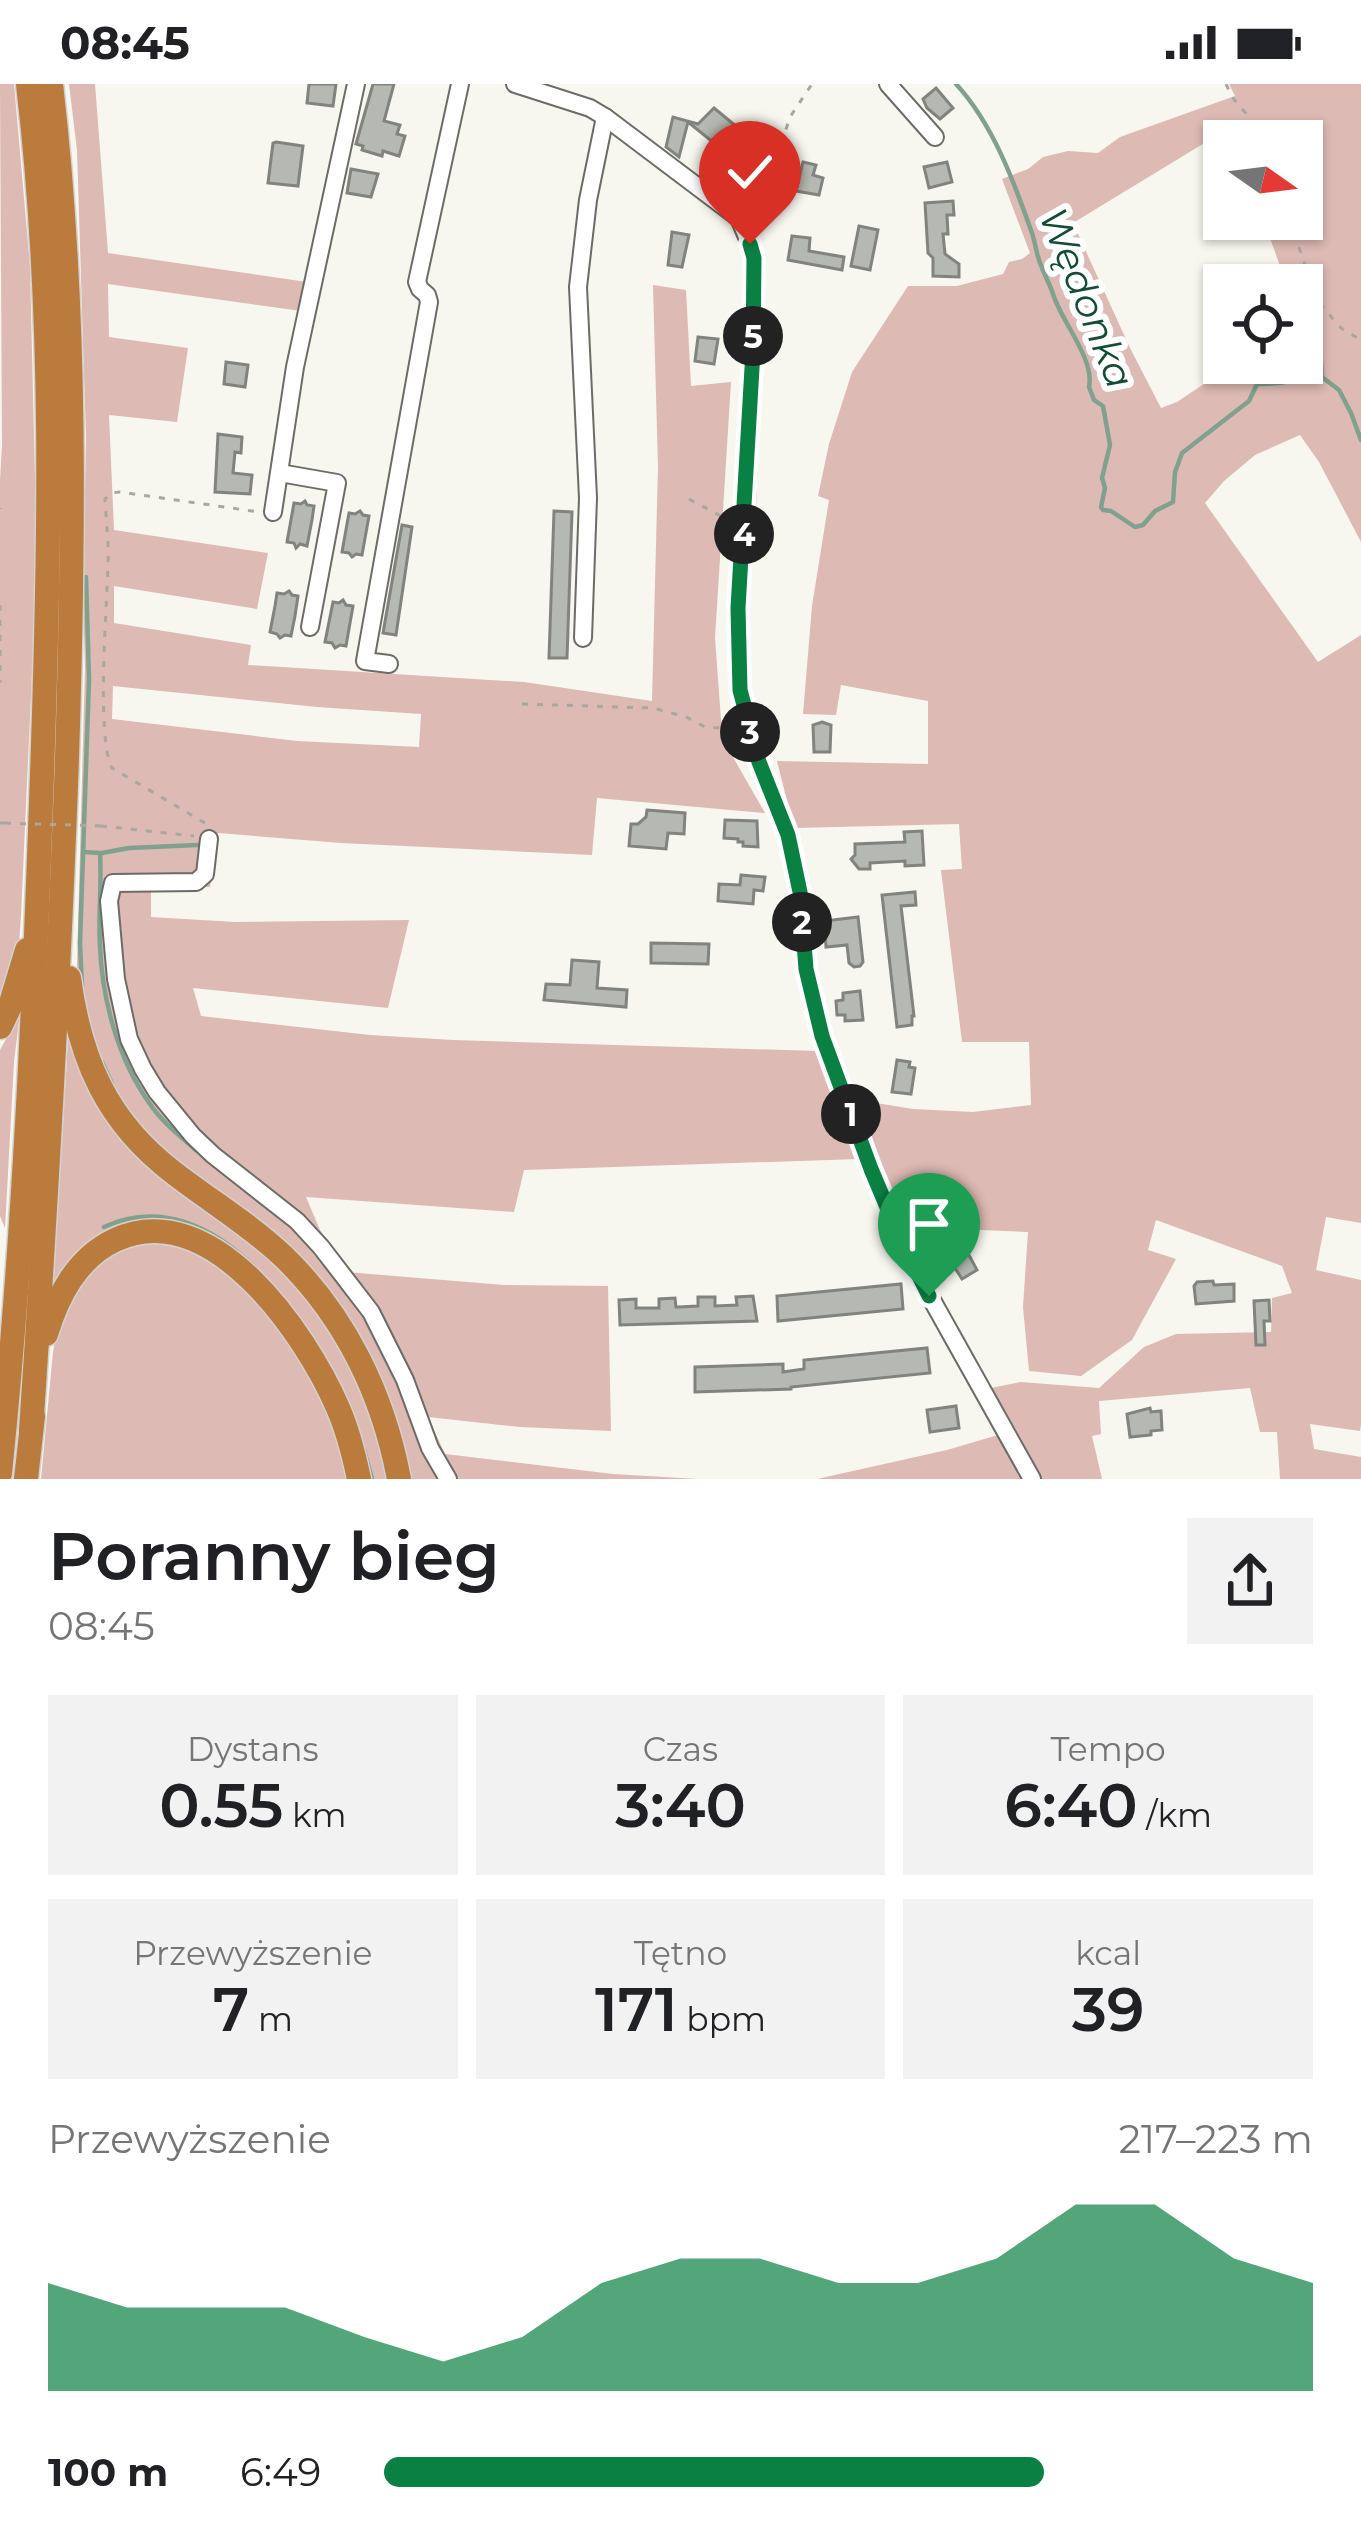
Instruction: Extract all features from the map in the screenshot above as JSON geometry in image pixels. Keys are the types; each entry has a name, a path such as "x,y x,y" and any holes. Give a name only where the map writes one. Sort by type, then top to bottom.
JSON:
{"highway":[{"path":"28,84 48,407 55,1059 31,1431"},
{"path":"0,1473 50,912 72,522 64,262 51,84"},
{"path":"0,1027 50,912"},
{"path":"50,912 85,1057 109,1104 152,1154 258,1233 321,1298 362,1364 378,1401 399,1479"},
{"path":"26,1479 41,1352 52,1315 68,1281 89,1257 112,1242 140,1233 171,1233 201,1242 249,1279 284,1318 332,1396 359,1479"},
{"path":"0,1256 8,1295 10,1375"}],"street":[{"path":"273,512 295,367 356,84"},
{"path":"389,664 365,661 429,302 418,282 460,84"},
{"path":"515,84 605,117 739,218 750,244 754,313 737,656 740,690 788,835 800,892 813,1006 855,1126 923,1284 1032,1479"},
{"path":"888,84 935,137"},
{"path":"584,638 588,497 578,287 588,200 605,117"},
{"path":"280,473 337,483 310,627"},
{"path":"209,838 206,874 196,882 111,876 116,979 129,1039 157,1092 194,1136 297,1221 371,1312 448,1479"}],"path":[{"path":"758,215 790,117 812,84"},
{"path":"1226,84 1251,120"},
{"path":"1298,240 1318,302 1341,328 1361,340"},
{"path":"0,823 123,827 209,838 209,826 112,768 108,760 105,499 120,492 273,512"},
{"path":"689,499 745,529"},
{"path":"0,605 0,683"},
{"path":"522,704 653,708 705,727 749,726"}],"shaded area":[{"path":"0,84 14,84 30,266 37,564 19,945 0,1013 2,446"},
{"path":"69,84 95,84 108,253 307,282 301,311 108,284 109,337 188,348 177,422 109,415 114,530 268,553 257,609 114,586 114,623 251,645 248,665 524,682 652,701 658,467 653,285 686,290 691,386 731,382 715,638 721,720 730,752 765,813 597,798 592,855 218,833 210,887 151,888 151,917 235,922 409,920 388,1008 193,988 201,1016 453,1040 817,1051 859,1159 524,1170 514,1212 306,1197 346,1272 504,1285 608,1286 611,1431 428,1417 445,1454 698,1479 406,1479 363,1347 145,1138 106,1084 80,999 77,965 86,438 77,150","holes":["113,686 421,714 419,747 297,741 112,719"]},
{"path":"1229,84 1361,84 1361,542 1300,435 1255,455 1205,503 1318,662 1361,635 1361,1223 1326,1217 1316,1270 1361,1280 1361,1425 1360,1431 1310,1424 1314,1449 1361,1457 1361,1479 1280,1479 1277,1432 1260,1432 1250,1388 1099,1401 1101,1434 1092,1436 1102,1479 1039,1479 991,1388 1020,1382 1099,1388 1144,1347 1176,1334 1271,1332 1272,1298 1292,1293 1282,1266 1156,1220 1148,1250 1176,1259 1132,1340 1081,1376 1029,1371 1023,1307 1028,1232 904,1227 851,1099 973,1112 1031,1105 1029,1042 962,1042 941,870 962,869 959,824 794,828 777,761 928,764 928,701 841,685 836,715 803,714 812,606 829,500 818,496 829,444 852,372 908,286 957,286 1003,274 1009,262 1030,253 1002,179 1043,157 1068,151 1098,153 1120,137 1235,96"},
{"path":"20,1013 5,1228 0,1216 0,1050"},
{"path":"69,1024 96,1095 282,1265 348,1353 392,1479 367,1479 308,1338 163,1223 53,1291"},
{"path":"126,1243 186,1243 251,1288 320,1383 353,1479 41,1479 59,1320 79,1277"},
{"path":"998,1435 1023,1479 817,1479 947,1450"}],"building":[{"path":"309,84 336,84 333,106 307,103"},
{"path":"373,84 394,84 384,121 400,125 397,134 405,136 399,156 383,151 382,156 356,144"},
{"path":"936,88 953,108 940,119 923,99"},
{"path":"714,108 737,127 724,143 732,149 720,165 706,154 714,143 688,122 679,157 666,147 673,117 698,124"},
{"path":"754,134 772,140 758,171 764,173 753,208 737,201"},
{"path":"276,142 303,146 298,186 268,183"},
{"path":"803,162 816,165 813,175 823,178 819,195 796,191"},
{"path":"947,162 952,182 929,188 924,167"},
{"path":"351,169 378,174 371,197 347,193"},
{"path":"953,201 954,215 947,215 948,234 943,234 945,254 959,264 959,277 933,276 925,203"},
{"path":"859,226 878,230 870,270 851,266"},
{"path":"672,232 689,235 682,267 668,265"},
{"path":"792,236 810,238 809,251 844,257 842,270 788,260"},
{"path":"698,337 718,339 714,364 695,361"},
{"path":"226,362 248,365 245,387 224,384"},
{"path":"218,434 242,437 233,473 252,475 250,494 215,492"},
{"path":"305,501 314,506 312,520 307,546 296,548 287,542 294,503"},
{"path":"360,511 369,516 362,555 352,557 342,552 349,513"},
{"path":"554,511 572,512 567,658 549,658"},
{"path":"402,525 412,527 396,635 383,633"},
{"path":"289,591 298,596 295,616 291,636 280,638 270,632 277,593"},
{"path":"343,600 353,606 346,646 335,648 325,642 333,602"},
{"path":"813,725 831,725 830,752 814,752"},
{"path":"647,810 685,813 684,834 668,833 666,849 629,846 631,824 646,817"},
{"path":"725,820 757,821 758,847 724,838"},
{"path":"922,831 924,865 870,863 870,869 859,869 851,859 855,844 905,842 904,832"},
{"path":"741,875 765,877 763,891 754,890 753,904 718,901 719,884 740,885"},
{"path":"915,892 916,905 901,906 914,1016 912,1025 897,1027 882,895"},
{"path":"858,917 863,962 854,967 847,945 826,947 824,921"},
{"path":"651,943 709,944 708,964 651,963"},
{"path":"572,960 599,962 597,988 627,990 626,1007 544,1000 546,984 570,985"},
{"path":"860,991 863,1020 845,1021 845,1015 837,1015 836,1001 843,1000 843,993"},
{"path":"897,1060 915,1068 911,1094 892,1092"},
{"path":"963,1244 977,1270 962,1279 946,1254"},
{"path":"1213,1281 1214,1285 1234,1284 1234,1301 1196,1304 1194,1286"},
{"path":"901,1284 903,1309 778,1321 777,1296"},
{"path":"753,1296 757,1321 620,1325 619,1300 636,1299 636,1308 659,1308 659,1299 675,1298 678,1307 698,1306 698,1297 715,1297 715,1306 737,1305 736,1297"},
{"path":"1269,1300 1265,1345 1256,1345 1254,1301"},
{"path":"927,1348 930,1373 791,1389 695,1392 695,1367 783,1364 783,1372 804,1369 804,1360"},
{"path":"956,1406 959,1428 930,1432 927,1410"},
{"path":"1150,1408 1161,1411 1162,1430 1130,1437 1127,1414"}],"waterway":[{"name":"Wędonka","path":"956,84 1001,154 1042,269 1087,364 1094,400 1103,406 1110,445 1102,478 1103,510 1135,527 1143,525 1155,511 1173,502 1182,453 1249,401 1257,384 1288,381 1316,356 1322,377 1339,390 1361,440"},
{"path":"82,987 89,680 86,577"},
{"path":"102,853 198,845"},
{"path":"84,852 100,853 101,966 121,1049 155,1111 196,1150"},
{"path":"102,1062 112,1084"},
{"path":"104,1227 146,1217 185,1222 221,1240 254,1267"},
{"path":"364,1450 372,1479"}],"route":[{"path":"750,244 754,258 753,351 738,608 740,690 759,762 788,835 800,892 806,969 822,1036 871,1169 929,1296"}]}
